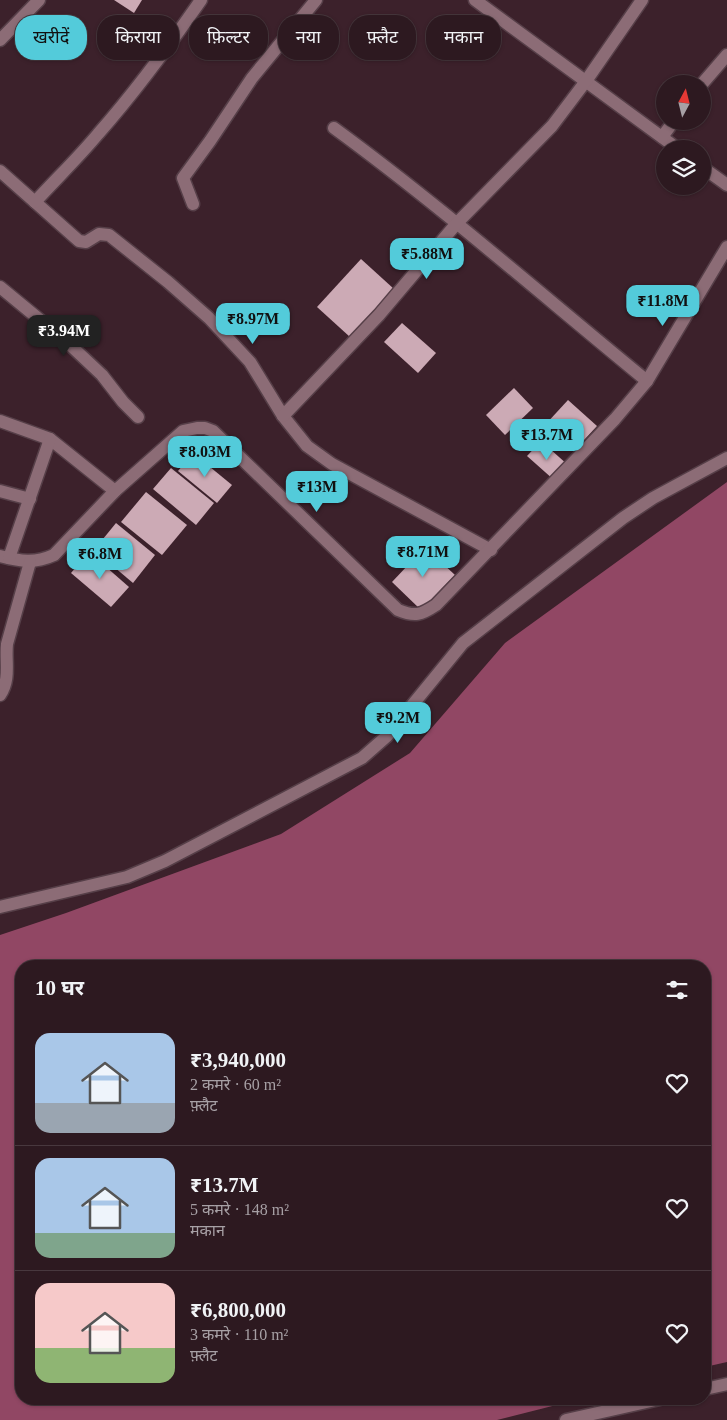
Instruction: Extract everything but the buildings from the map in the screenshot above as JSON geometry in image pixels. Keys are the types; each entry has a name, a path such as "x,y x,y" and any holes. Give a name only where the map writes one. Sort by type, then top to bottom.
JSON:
{"street":[{"path":"0,40 39,0"},
{"path":"35,202 98,135 176,37 201,0"},
{"path":"193,204 183,178 252,78 316,0"},
{"path":"475,0 666,140"},
{"path":"283,416 379,316 457,223 552,126 586,81 635,2"},
{"path":"710,75 727,55"},
{"path":"334,128 378,160 457,223 647,381"},
{"path":"662,137 667,130"},
{"path":"0,171 79,241 86,242 99,234 109,235 209,318 250,362 283,416 307,446 332,464 491,550"},
{"path":"711,173 727,184"},
{"path":"50,439 30,499 4,557 30,562 42,561 54,555 115,491 183,431 205,428 214,431 398,610 417,615 436,606 616,419 647,381 727,247"},
{"path":"0,286 74,348 102,375 123,402 138,417"},
{"path":"0,421 50,439 115,491"},
{"path":"0,907 127,877 165,861 362,758 387,736 463,644 475,633 623,518 653,498 727,458"},
{"path":"0,491 30,499"},
{"path":"0,695 7,679 3,649 6,626 30,562"},
{"path":"711,1388 727,1384"},
{"path":"566,1420 633,1405"}],"shaded area":[{"path":"727,482 727,1362 711,1366 711,960 15,960 15,1405 556,1405 497,1420 0,1420 0,935 66,913 281,834 410,753 505,643"}]}
